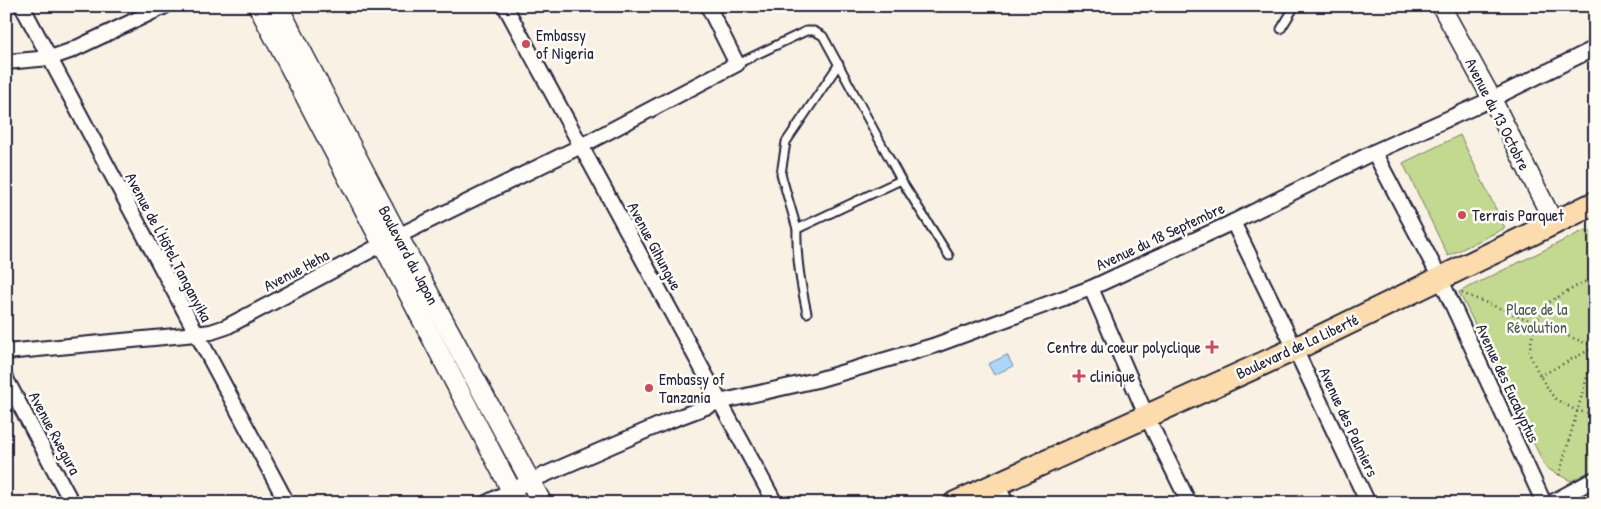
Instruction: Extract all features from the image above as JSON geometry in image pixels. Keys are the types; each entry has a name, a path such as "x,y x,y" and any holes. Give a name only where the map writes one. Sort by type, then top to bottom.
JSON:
{"highway":[{"name":"Boulevard de La Liberté","path":"1002,493 1146,415 1295,348 1595,203"},
{"path":"955,503 1002,493"}],"main road":[{"name":"Boulevard du Japon","path":"258,6 542,503"},
{"name":"Boulevard du Japon","path":"278,6 515,497"}],"street":[{"name":"Avenue de l'Hôtel Tanganyika","path":"22,6 287,503"},
{"path":"6,62 50,58 91,43 165,6"},
{"name":"Avenue Gihungwe","path":"505,6 774,503"},
{"path":"708,6 738,64"},
{"name":"Avenue du 13 Octobre","path":"1441,6 1492,99 1554,223"},
{"name":"Avenue du 18 Septembre","path":"486,503 515,497 530,481 666,422 719,402 818,380 934,346 1090,288 1233,222 1374,152 1492,99 1595,48"},
{"name":"Avenue Heha","path":"6,352 196,334 226,327 391,240 581,146 738,64"},
{"name":"Avenue des Eucalyptus","path":"1374,152 1440,278 1544,503"},
{"name":"Avenue des Palmiers","path":"1233,222 1368,503"},
{"path":"1090,288 1146,415 1188,503"},
{"name":"Avenue Rwegura","path":"6,379 72,503"},
{"path":"1551,503 1595,479"}],"lane":[{"path":"1281,28 1295,6"},
{"path":"738,64 806,31 814,30 823,36 901,180 949,256"},
{"path":"807,313 796,249 797,229 782,174 786,142 839,64"},
{"path":"797,229 901,180"}],"path":[{"path":"1595,280 1584,282 1549,302 1535,323 1530,353 1540,376 1554,398 1577,411 1595,414"},
{"path":"1460,292 1595,348"},
{"path":"1540,376 1595,348"},
{"path":"1559,475 1595,348"}],"green space":[{"path":"1460,135 1505,228 1448,256 1403,163"},
{"name":"Place de la Révolution","path":"1585,230 1595,232 1595,469 1571,481 1546,468 1459,292"}],"water":[{"path":"1007,355 1013,366 994,375 988,364"}],"place":[{"name":"Embassy of Nigeria","path":"526,44"},
{"name":"Terrais Parquet","path":"1462,215"},
{"name":"Centre du coeur polyclique","path":"1212,347"},
{"name":"clinique","path":"1079,376"},
{"name":"Embassy of Tanzania","path":"649,388"}]}
